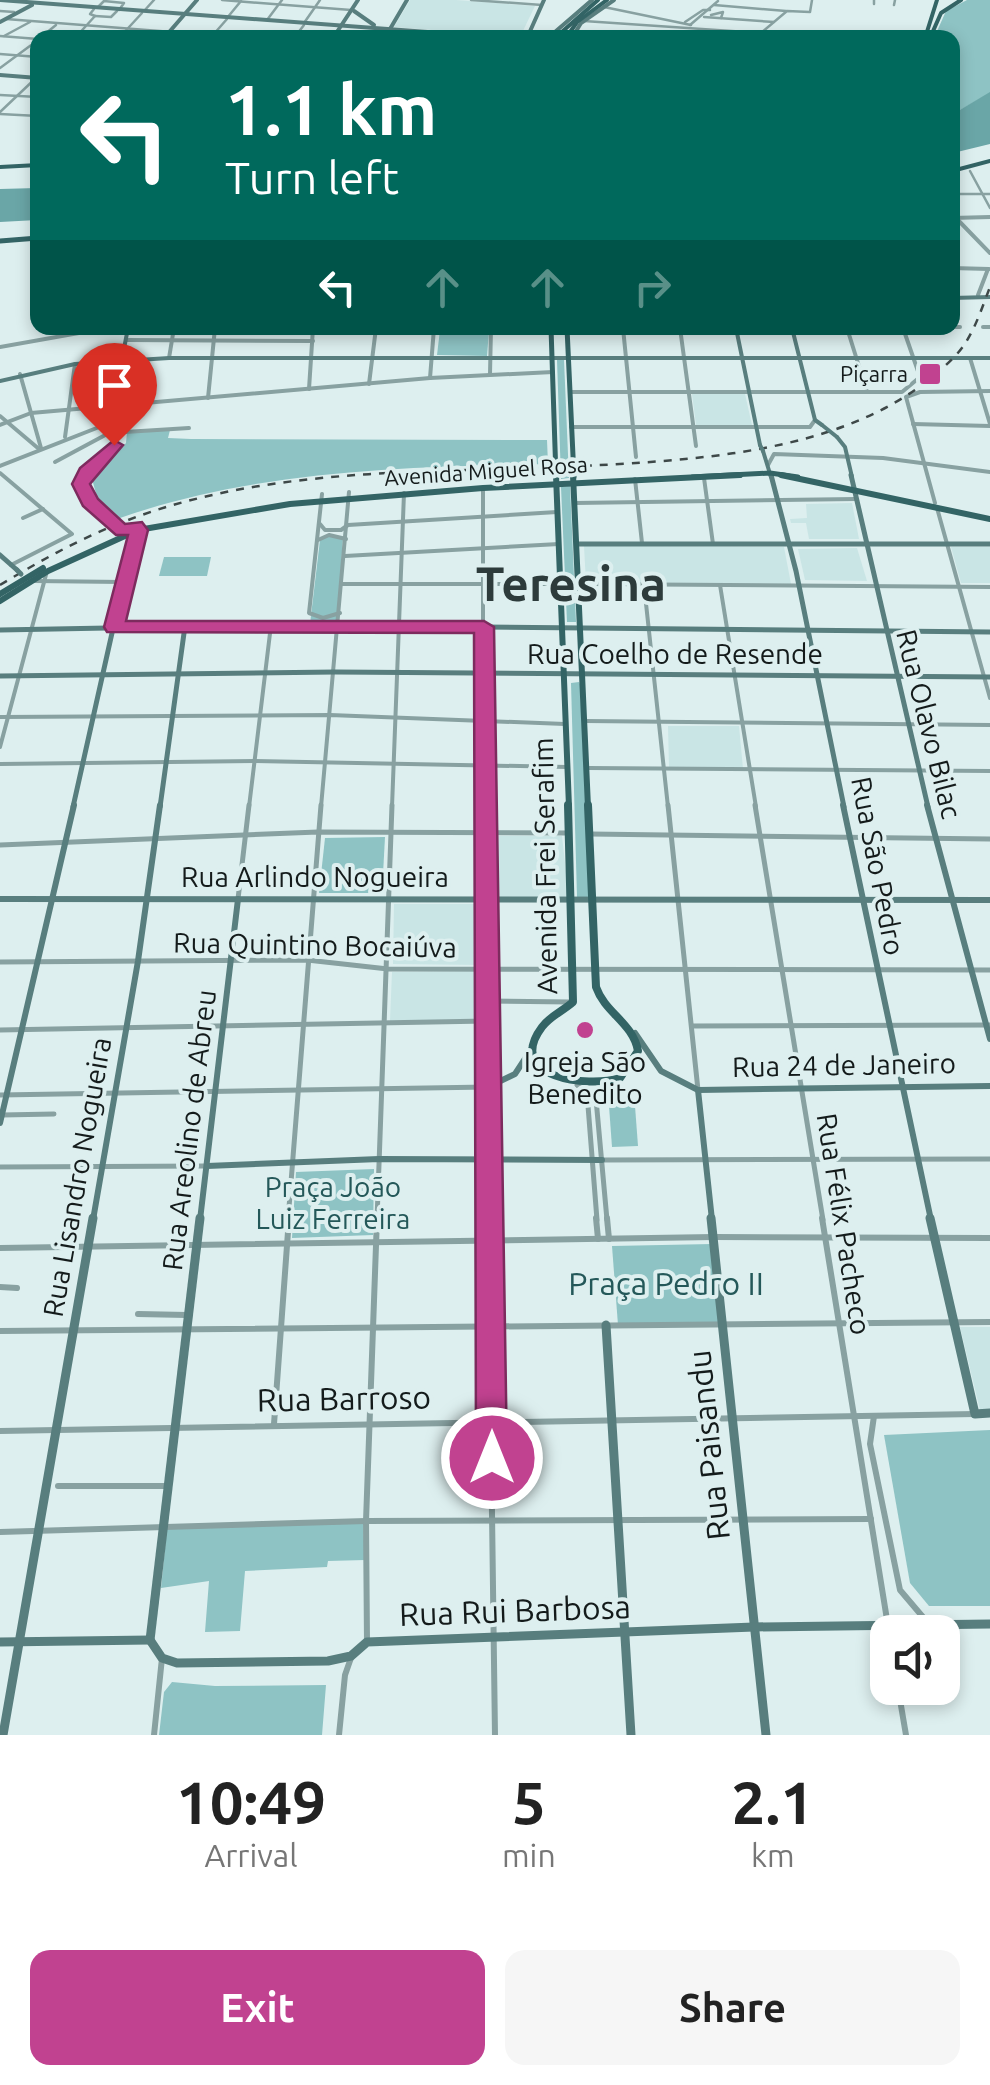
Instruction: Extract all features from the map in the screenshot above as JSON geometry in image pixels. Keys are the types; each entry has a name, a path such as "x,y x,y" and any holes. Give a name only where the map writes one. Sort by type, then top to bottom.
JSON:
{"main road":[{"path":"576,30 611,0"},
{"path":"929,30 937,0"},
{"path":"944,0 961,0"},
{"path":"931,30 941,12 961,0"},
{"path":"561,30 592,2"},
{"path":"35,3 185,15"},
{"path":"557,30 560,26"},
{"path":"960,171 990,165"},
{"path":"960,171 990,165"},
{"path":"0,168 30,166"},
{"path":"0,243 30,241"},
{"name":"Avenida Frei Serafim","path":"536,1037 552,1017 573,1002 574,970 551,335"},
{"name":"Avenida Frei Serafim","path":"568,335 595,970 598,998 635,1032"},
{"path":"537,481 550,477 557,468"},
{"name":"Avenida Miguel Rosa","path":"574,481 769,469"},
{"name":"Avenida Miguel Rosa","path":"0,598 20,574 121,530 322,496 769,469 990,517"},
{"name":"Avenida Miguel Rosa","path":"349,495 558,482"},
{"name":"Avenida Miguel Rosa","path":"20,574 48,571 137,528"},
{"path":"0,630 271,625 580,627"},
{"path":"536,1037 535,1050 542,1069 577,1085 606,1085 620,1078 635,1060 635,1032"}],"street":[{"path":"128,28 154,0"},
{"path":"172,30 198,0"},
{"path":"222,0 353,10 365,21 388,29"},
{"path":"300,30 320,0"},
{"path":"340,30 360,0"},
{"path":"388,29 408,0"},
{"path":"474,0 541,2 528,30"},
{"path":"576,30 611,0"},
{"path":"738,7 740,0"},
{"path":"678,30 702,10 738,7 810,12 812,0"},
{"path":"0,1 35,3"},
{"path":"217,30 241,1"},
{"path":"604,7 681,26 691,25 718,1"},
{"path":"104,2 124,3 118,10 111,17 90,15 104,2"},
{"path":"266,20 281,2"},
{"path":"560,26 592,2"},
{"path":"1,20 35,3"},
{"path":"1,20 35,3"},
{"path":"712,10 723,12 721,18"},
{"path":"0,11 14,12"},
{"path":"765,30 787,11"},
{"path":"185,15 388,30"},
{"path":"81,30 95,16"},
{"path":"640,25 650,16"},
{"path":"704,16 774,22"},
{"path":"227,18 304,24"},
{"path":"1,20 139,30"},
{"path":"1,37 32,21"},
{"path":"584,21 727,30"},
{"path":"664,26 670,21"},
{"path":"50,30 59,23"},
{"path":"342,27 401,30"},
{"path":"1,37 30,39"},
{"path":"0,72 30,45"},
{"path":"0,54 30,57"},
{"path":"0,72 30,76"},
{"path":"0,113 30,84"},
{"path":"0,94 30,97"},
{"path":"0,113 30,115"},
{"path":"970,170 990,208"},
{"path":"960,194 990,194"},
{"path":"960,218 990,217"},
{"path":"960,224 990,253"},
{"path":"960,268 989,268 978,295"},
{"path":"960,298 990,297"},
{"path":"983,327 990,327"},
{"path":"0,347 61,335"},
{"path":"121,530 84,494 81,483 86,472 114,445 117,431 112,422 127,335"},
{"path":"170,358 173,335"},
{"path":"208,398 213,335"},
{"path":"309,389 312,335"},
{"path":"369,384 375,335"},
{"path":"430,378 433,335"},
{"path":"490,374 491,335"},
{"path":"624,335 636,457"},
{"path":"681,335 696,446"},
{"name":"Rua São Pedro","path":"737,335 754,427 788,544 886,1026 975,1414"},
{"path":"571,426 810,426 815,420 795,335"},
{"path":"849,335 867,392"},
{"path":"570,392 902,392 920,378 905,335"},
{"path":"126,340 312,340"},
{"path":"912,424 990,425 970,358"},
{"path":"0,381 74,364 122,359 990,358"},
{"path":"65,437 74,364"},
{"path":"0,425 32,413 430,378 553,372"},
{"path":"20,374 40,449"},
{"path":"990,391 920,392 906,398 990,698"},
{"path":"0,416 40,449"},
{"name":"Rua Olavo Bilac","path":"815,420 837,437 845,454 906,725 990,1039"},
{"path":"24,518 43,509 0,469 65,437 112,422"},
{"path":"54,462 117,431 189,428"},
{"path":"769,469 774,454 845,454 922,460 990,472"},
{"path":"704,475 713,544"},
{"path":"636,479 642,544"},
{"path":"484,488 482,765 494,1735"},
{"path":"368,1636 366,1521 404,493"},
{"path":"274,1424 307,960 349,495"},
{"path":"322,496 309,613 323,618 340,613"},
{"path":"574,502 856,500"},
{"name":"Avenida Miguel Rosa","path":"20,574 72,535 43,509"},
{"path":"320,524 330,531 348,525 558,512"},
{"path":"54,1114 1,1119 3,1095 22,1030 137,528"},
{"path":"318,540 334,535 346,539"},
{"path":"345,556 559,544"},
{"path":"577,544 990,544"},
{"path":"0,555 20,574 45,583 126,582"},
{"path":"0,747 48,571"},
{"path":"342,584 561,584"},
{"path":"580,584 990,587"},
{"path":"644,585 698,1090"},
{"name":"Rua Félix Pacheco","path":"720,585 887,1615"},
{"name":"Rua Areolino de Abreu","path":"150,1640 271,625"},
{"name":"Rua Lisandro Nogueira","path":"3,1735 138,961 185,626"},
{"path":"580,627 990,632"},
{"name":"Rua Coelho de Resende","path":"0,676 335,672 987,677"},
{"path":"0,717 330,715 565,724"},
{"path":"585,721 990,724"},
{"path":"0,764 255,761 568,767"},
{"path":"588,768 990,771"},
{"path":"0,845 318,832 569,833"},
{"path":"590,834 762,839 990,838"},
{"name":"Rua Arlindo Nogueira","path":"0,900 990,900"},
{"name":"Rua Quintino Bocaiúva","path":"0,962 307,960 388,969 990,970"},
{"path":"486,1001 573,1002"},
{"path":"552,1017 553,1002"},
{"path":"0,1030 487,1021"},
{"path":"692,1026 988,1025"},
{"path":"635,1032 661,1072 698,1090"},
{"path":"3,1095 488,1087 516,1074 536,1037"},
{"path":"577,1085 587,1094 598,1240"},
{"path":"606,1085 597,1094 609,1239"},
{"name":"Rua 24 de Janeiro","path":"698,1090 990,1086"},
{"name":"Rua Paisandu","path":"698,1090 766,1735"},
{"path":"589,1122 599,1122"},
{"path":"0,1167 208,1166 378,1159 990,1159"},
{"path":"595,1199 605,1198"},
{"path":"597,1226 608,1225"},
{"path":"0,1248 714,1237 990,1238"},
{"path":"0,1287 17,1288"},
{"path":"138,1314 190,1315"},
{"path":"0,1332 374,1325 990,1322"},
{"path":"606,1325 631,1735"},
{"name":"Rua Barroso","path":"0,1431 990,1413"},
{"path":"874,1416 870,1444 900,1590 921,1615"},
{"path":"58,1486 170,1486"},
{"path":"0,1532 366,1521 871,1519"},
{"name":"Rua Rui Barbosa","path":"960,1624 990,1624"},
{"name":"Rua Rui Barbosa","path":"352,1656 368,1636 493,1639 754,1628 870,1628"},
{"path":"0,1642 150,1640 162,1658 177,1664 352,1656 345,1675 339,1735"},
{"path":"154,1735 162,1658"},
{"path":"901,1705 906,1735"}],"shaded area":[{"path":"410,0 535,6 523,30 394,27"},
{"path":"990,92 990,144 960,151 960,110"},
{"path":"30,188 30,220 0,222 0,189"},
{"path":"692,394 745,394 752,425 696,425"},
{"path":"852,503 859,539 809,539 806,523 791,523 790,519 807,518 806,504"},
{"path":"584,546 784,547 791,584 586,583"},
{"path":"951,547 990,547 990,583 961,583"},
{"path":"857,548 867,581 805,580 798,549"},
{"path":"668,726 739,726 743,769 669,767"},
{"path":"488,836 562,836 569,899 488,898"},
{"path":"394,904 482,904 482,965 393,964"},
{"path":"481,971 482,1019 390,1021 392,972"},
{"path":"960,1327 990,1327 990,1410 980,1410"}],"green space":[{"path":"967,0 990,0 990,93 960,110 960,30 938,30 946,11"},
{"path":"439,335 489,335 487,356 437,355"},
{"path":"557,360 564,360 569,478 561,479"},
{"path":"170,430 168,438 191,439 547,440 548,464 332,474 225,490 120,518 97,497 92,479 126,443 127,432"},
{"path":"570,486 576,622 567,622 561,487"},
{"path":"329,536 343,538 337,625 310,624 320,540"},
{"path":"164,557 211,557 207,576 159,576"},
{"path":"579,682 590,897 577,897 571,683"},
{"path":"385,837 382,893 319,893 325,838"},
{"path":"609,1106 635,1106 638,1146 612,1147"},
{"name":"Praça João Luiz Ferreira","path":"374,1169 373,1235 292,1238 296,1172"},
{"name":"Praça Pedro II","path":"712,1244 720,1322 618,1325 612,1246"},
{"path":"990,1430 990,1606 929,1606 910,1583 884,1435"},
{"path":"363,1523 365,1560 328,1561 327,1567 245,1571 240,1631 205,1632 209,1581 161,1588 167,1529"},
{"path":"172,1682 215,1686 326,1685 322,1735 159,1735 164,1692"}],"railway":[{"path":"584,466 682,459 782,444 831,431 877,412 919,387 956,355 972,332 990,287"},
{"path":"0,585 123,522 225,492 332,477 547,468"}],"place":[{"name":"Piçarra","path":"930,374"},
{"name":"Igreja São Benedito","path":"585,1030"}],"district":[{"name":"Teresina","path":"571,584"}],"route":[{"path":"114,445 86,472 81,484 90,502 122,531 136,526 138,530 114,627 484,627 482,765 492,1458"}]}
